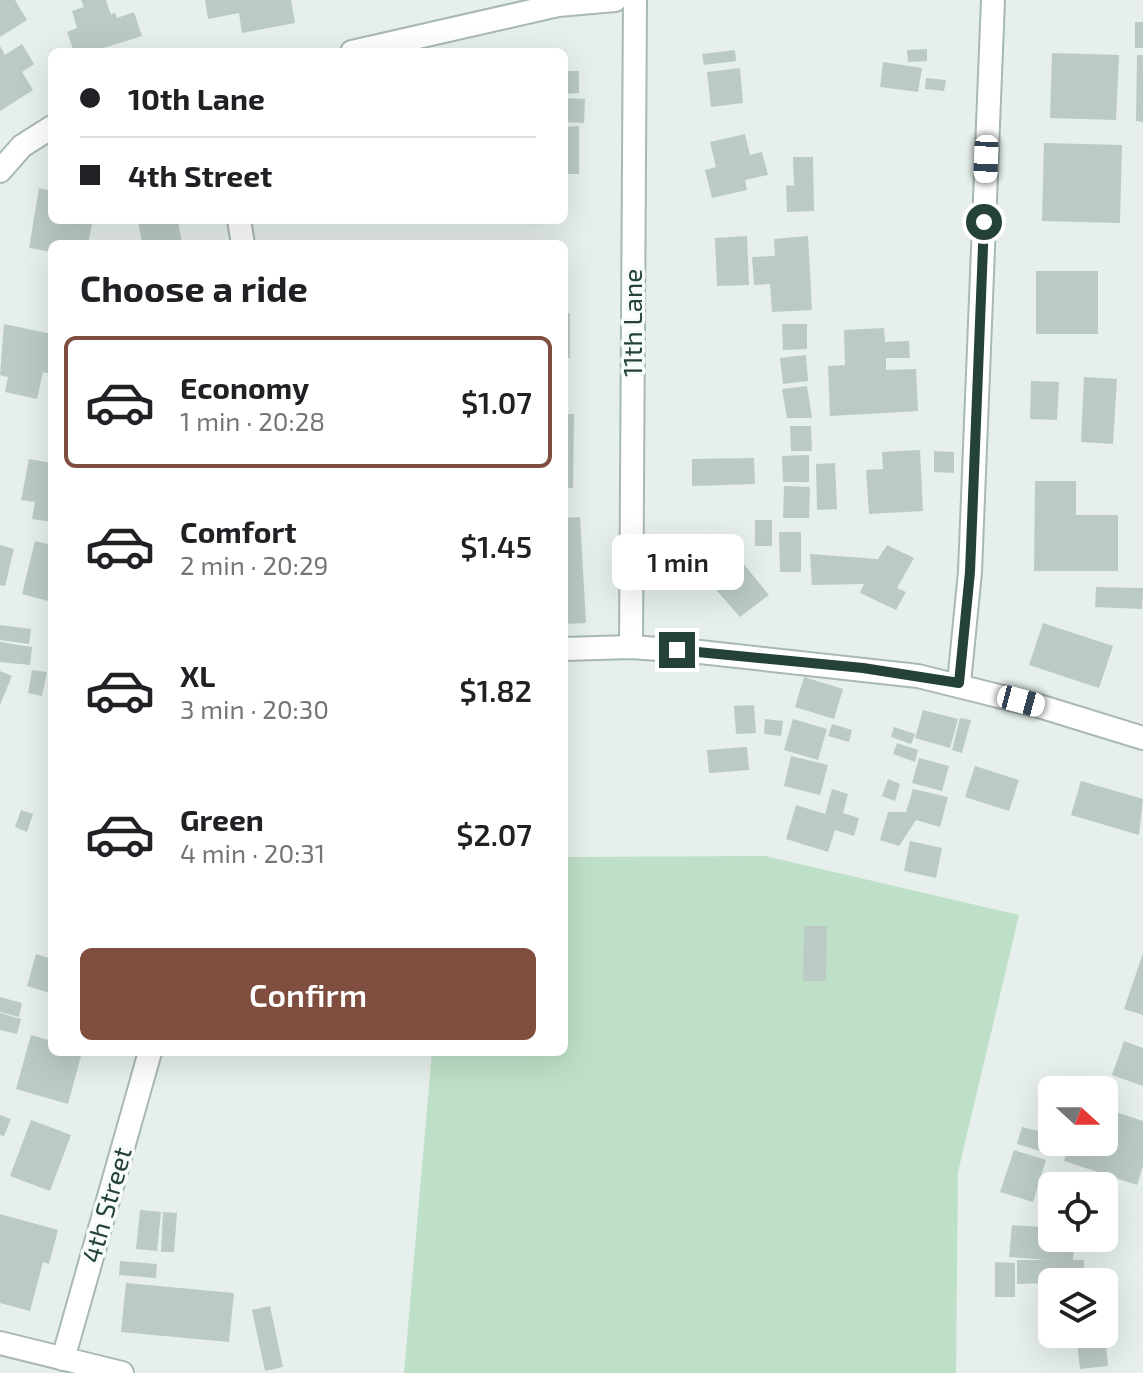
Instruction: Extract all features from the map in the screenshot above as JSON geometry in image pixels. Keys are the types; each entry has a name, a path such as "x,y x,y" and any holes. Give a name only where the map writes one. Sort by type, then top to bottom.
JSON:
{"street":[{"path":"370,48 558,5 615,0"},
{"name":"11th Lane","path":"631,647 635,0"},
{"path":"959,683 970,572 993,0"},
{"path":"0,171 22,146 48,130"},
{"path":"568,649 631,647 863,668 959,683 1143,738"},
{"name":"4th Street","path":"63,1359 149,1056"},
{"path":"0,1343 122,1373"}],"green space":[{"path":"765,856 1019,915 958,1172 956,1373 404,1373 432,1056 568,1056 568,857"}],"building":[{"path":"0,0 15,0 27,20 0,37"},
{"path":"81,0 106,0 111,15 115,12 117,18 134,12 142,36 104,48 73,48 67,32 77,28 72,11 84,7"},
{"path":"205,0 291,0 295,23 242,33 239,13 208,19"},
{"path":"1135,22 1143,22 1143,48 1135,48"},
{"path":"22,44 34,64 22,72 33,90 0,111 0,46 5,55"},
{"path":"927,49 927,61 908,62 907,50"},
{"path":"735,50 736,61 704,65 702,54"},
{"path":"1052,53 1119,55 1116,120 1050,118"},
{"path":"1137,55 1143,55 1143,122 1136,121"},
{"path":"883,62 922,68 918,92 880,87"},
{"path":"740,68 743,103 711,107 707,72"},
{"path":"568,71 579,71 579,93 568,94"},
{"path":"926,78 946,80 944,91 925,89"},
{"path":"568,98 585,99 584,123 568,122"},
{"path":"579,126 579,174 568,174 568,127"},
{"path":"745,134 750,155 762,152 768,175 745,180 747,190 712,198 705,170 716,167 710,142"},
{"path":"1044,143 1122,145 1120,223 1042,221"},
{"path":"793,157 813,157 814,211 787,212 786,185 794,186"},
{"path":"39,188 48,190 48,224 92,224 89,240 48,240 48,251 29,248"},
{"path":"139,224 179,224 181,240 141,240"},
{"path":"747,236 749,285 717,286 715,238"},
{"path":"808,236 812,310 772,312 770,284 754,285 752,257 775,256 774,239"},
{"path":"1036,271 1098,271 1098,334 1036,334"},
{"path":"568,313 570,313 568,358"},
{"path":"4,324 48,333 48,373 43,372 37,399 5,392 8,377 0,375"},
{"path":"782,324 807,324 807,349 783,350"},
{"path":"884,328 885,342 909,341 910,358 886,358 886,370 916,369 918,411 830,416 828,366 845,365 844,330"},
{"path":"806,355 808,381 783,384 780,358"},
{"path":"1084,377 1117,379 1113,444 1081,442"},
{"path":"1031,381 1059,382 1057,420 1030,419"},
{"path":"807,386 812,418 787,418 782,389"},
{"path":"568,414 574,414 573,488 568,488"},
{"path":"790,426 811,426 812,451 791,451"},
{"path":"920,450 923,511 869,514 866,470 883,469 882,452"},
{"path":"934,451 954,452 954,473 934,472"},
{"path":"809,455 809,482 783,482 782,456"},
{"path":"754,458 755,484 692,486 692,459"},
{"path":"29,459 48,462 48,521 32,519 35,502 21,500"},
{"path":"835,463 837,509 817,510 816,464"},
{"path":"1035,481 1076,481 1076,515 1118,515 1118,571 1034,571"},
{"path":"784,486 810,487 809,518 783,518"},
{"path":"580,517 586,623 568,624 568,518"},
{"path":"755,520 772,520 772,546 755,546"},
{"path":"779,532 801,532 801,572 780,572"},
{"path":"720,535 769,595 740,617 697,568 707,562 699,552"},
{"path":"35,541 48,544 48,601 22,594"},
{"path":"0,545 14,549 5,586 0,585"},
{"path":"887,545 914,558 897,588 906,592 896,610 860,593 864,584 812,585 810,554 878,559"},
{"path":"1096,587 1143,588 1142,609 1095,607"},
{"path":"1043,623 1113,646 1099,688 1029,665"},
{"path":"0,625 31,629 29,644 0,640"},
{"path":"0,642 32,647 30,665 0,662"},
{"path":"32,670 47,672 42,696 28,693"},
{"path":"0,671 12,676 0,705"},
{"path":"804,677 843,689 834,719 795,707"},
{"path":"754,705 756,733 736,734 734,706"},
{"path":"923,710 958,719 950,748 915,738"},
{"path":"960,718 971,720 962,753 952,750"},
{"path":"765,719 783,721 781,736 764,734"},
{"path":"793,719 827,729 818,760 784,750"},
{"path":"832,724 852,730 849,742 828,736"},
{"path":"894,727 915,734 911,744 891,737"},
{"path":"897,743 918,750 915,762 893,754"},
{"path":"747,747 749,770 709,773 707,750"},
{"path":"791,756 828,765 820,795 784,786"},
{"path":"919,758 949,766 942,791 912,783"},
{"path":"975,766 1019,780 1009,811 965,797"},
{"path":"888,779 900,784 895,801 882,796"},
{"path":"1081,781 1143,799 1139,835 1071,815"},
{"path":"832,789 848,794 843,813 859,818 854,836 835,830 828,852 786,839 796,805 825,814"},
{"path":"913,789 948,797 940,827 916,820 899,846 880,840 888,812 906,812"},
{"path":"21,810 33,814 27,832 15,827"},
{"path":"910,841 942,848 936,878 904,871"},
{"path":"804,926 827,926 826,981 803,981"},
{"path":"1143,953 1143,1015 1124,1009"},
{"path":"36,954 48,958 48,992 27,986"},
{"path":"0,997 22,1003 19,1017 0,1012"},
{"path":"0,1013 21,1019 17,1034 0,1030"},
{"path":"31,1035 48,1040 48,1056 81,1056 68,1104 16,1089"},
{"path":"1124,1041 1143,1048 1143,1086 1112,1075"},
{"path":"1118,1113 1143,1121 1143,1166 1137,1185 1118,1179 1118,1172 1097,1172 1064,1161 1066,1156 1118,1156"},
{"path":"0,1115 11,1119 4,1136 0,1135"},
{"path":"31,1120 71,1135 50,1191 10,1176"},
{"path":"1022,1127 1038,1131 1038,1150 1017,1144"},
{"path":"1014,1150 1046,1160 1042,1172 1038,1172 1033,1202 1000,1192"},
{"path":"140,1210 161,1212 157,1251 136,1249"},
{"path":"163,1212 177,1213 174,1252 161,1252"},
{"path":"0,1214 58,1230 49,1264 43,1262 30,1311 0,1303"},
{"path":"1012,1225 1038,1227 1038,1252 1074,1252 1073,1260 1084,1260 1084,1268 1038,1268 1038,1283 1017,1284 1017,1260 1046,1260 1009,1257"},
{"path":"120,1261 157,1264 156,1278 119,1275"},
{"path":"995,1262 1015,1263 1015,1297 995,1297"},
{"path":"126,1283 234,1293 229,1342 121,1332"},
{"path":"270,1306 283,1367 265,1371 252,1310"},
{"path":"1078,1348 1106,1348 1108,1366 1080,1369"}],"route":[{"path":"677,650 863,668 959,683 970,572 984,222"}]}
